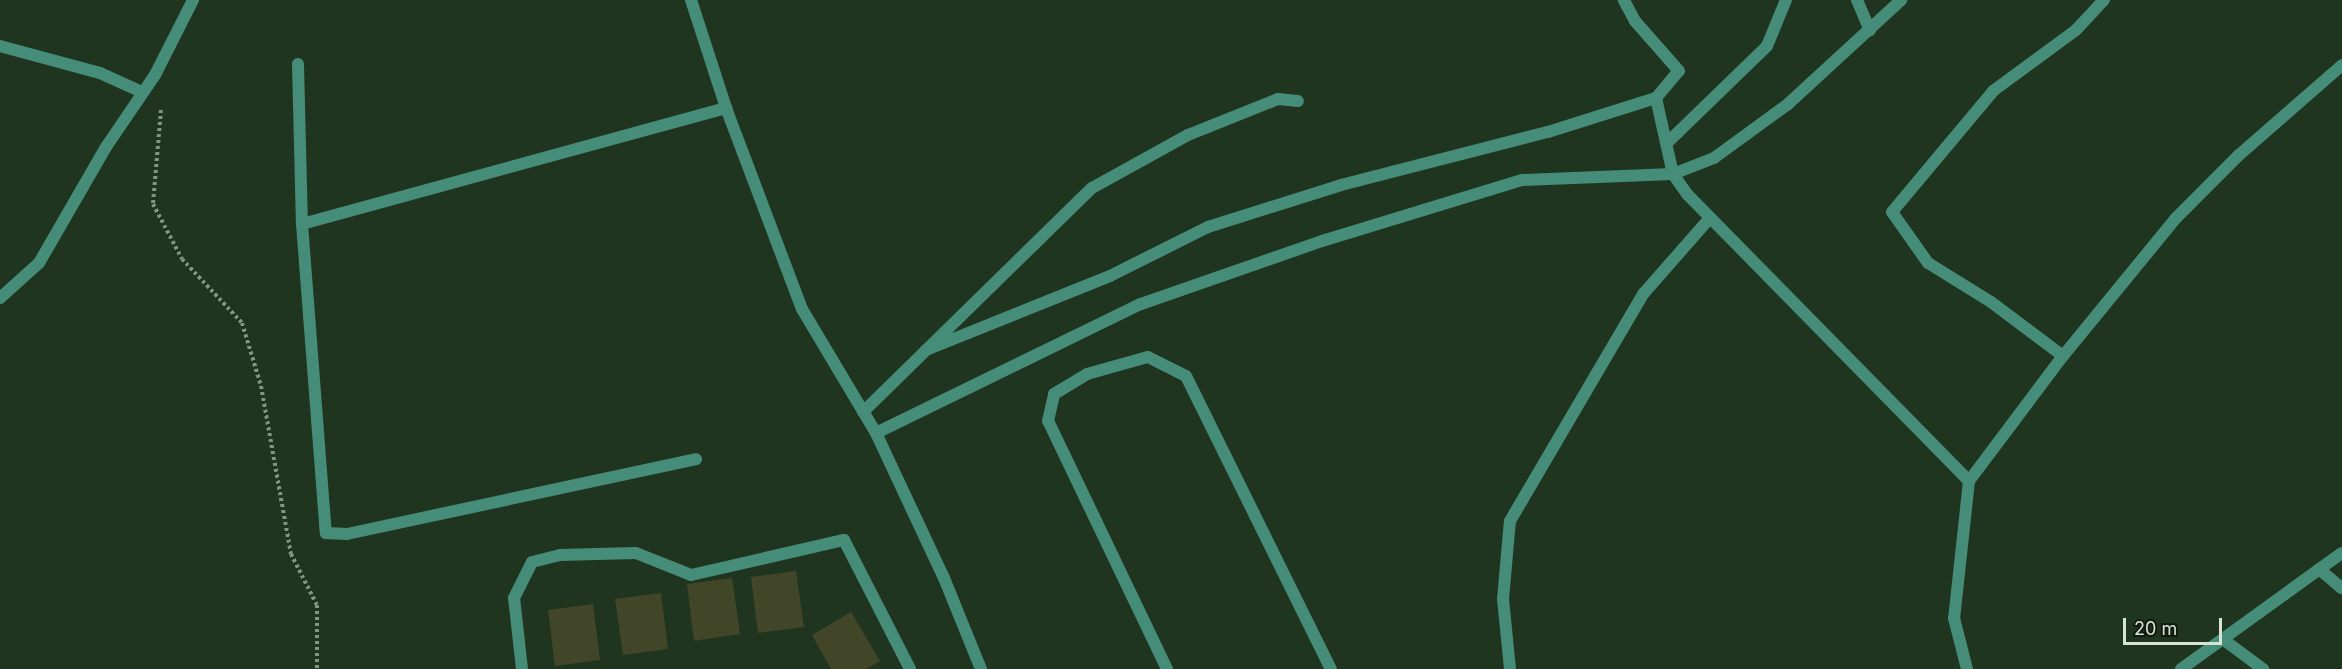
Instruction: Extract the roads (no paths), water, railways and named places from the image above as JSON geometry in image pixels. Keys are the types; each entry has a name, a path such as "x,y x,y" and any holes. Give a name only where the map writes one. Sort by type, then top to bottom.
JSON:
{"street":[{"path":"0,298 39,263 106,147 155,75 193,0"},
{"path":"926,350 1110,276 1209,227 1341,185 1548,132 1656,98 1679,71 1635,21 1624,0"},
{"path":"1667,143 1767,46 1786,0"},
{"path":"1857,0 1870,30"},
{"path":"876,433 1141,304 1322,241 1522,180 1673,174 1714,158 1788,104 1901,0"},
{"path":"2063,356 1991,302 1928,263 1892,212 1993,91 2076,30 2104,0"},
{"path":"694,2 726,108 802,309 876,433 945,578 981,669"},
{"path":"0,46 100,73 142,92"},
{"path":"298,64 302,224 326,533 347,534 696,459"},
{"path":"1967,669 1954,618 1969,481 2063,356 2176,218 2239,155 2342,65"},
{"path":"1656,98 1673,174 1710,218 1969,481"},
{"path":"863,412 1092,188 1188,135 1278,99 1298,101"},
{"path":"302,224 726,108"},
{"path":"1510,669 1503,599 1510,521 1644,293 1710,218"},
{"path":"1167,669 1048,421 1054,394 1087,374 1148,357 1186,376 1331,669"},
{"path":"522,669 514,598 532,562 560,555 636,553 691,575 844,540 910,669"},
{"path":"2181,669 2342,553"},
{"path":"2319,569 2342,588"},
{"path":"2224,640 2263,669"}]}
